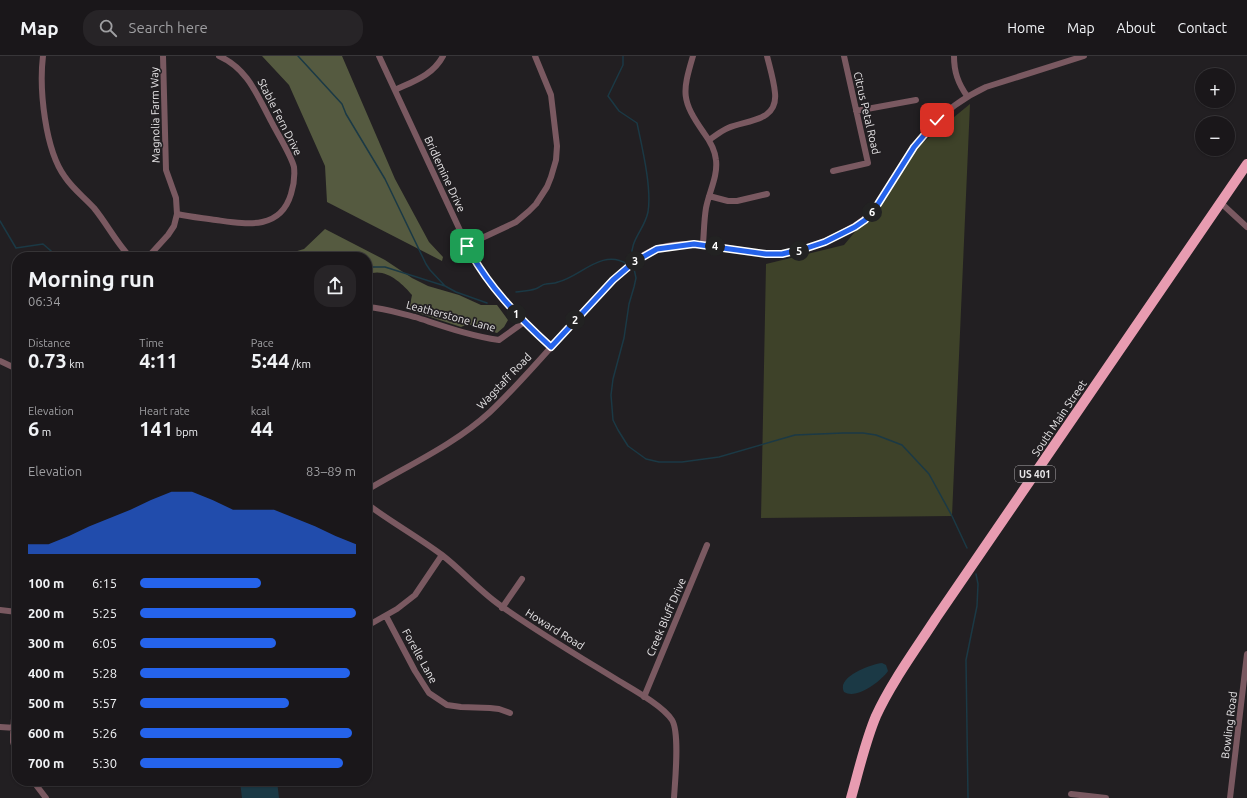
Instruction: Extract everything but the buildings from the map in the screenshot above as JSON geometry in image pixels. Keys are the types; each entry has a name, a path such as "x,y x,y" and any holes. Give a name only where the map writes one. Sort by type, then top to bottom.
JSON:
{"highway":[{"name":"South Main Street","path":"851,798 868,738 877,715 895,682 944,605 1247,164"}],"street":[{"path":"43,56 43,104 50,142 56,163 65,178 94,209 119,246 125,252"},
{"name":"Magnolia Farm Way","path":"153,252 174,226 177,214 176,198 166,170 163,56"},
{"name":"Stable Fern Drive","path":"177,214 240,223 261,223 274,217 283,209 289,200 294,183 294,167 251,82 240,69 219,56"},
{"name":"Bridlemine Drive","path":"379,56 467,246 491,285 524,322 551,347"},
{"path":"395,90 429,74 443,56"},
{"path":"467,246 516,222 536,204 544,193 551,177 556,160 557,146 551,95 535,56"},
{"path":"693,56 686,79 685,88 688,108 709,140 716,154 717,162 716,173 706,207 703,244"},
{"path":"709,140 727,129 758,119 770,111 774,105 775,92 767,56"},
{"name":"Citrus Petal Road","path":"833,171 868,164 844,56"},
{"path":"954,56 954,71 960,86 967,96"},
{"name":"Wagstaff Road","path":"372,487 437,450 469,429 490,412 613,280 634,262 657,249 685,244 703,244 752,252 782,254 825,242 855,227 865,220 878,204 908,156 925,133 952,106 967,96 998,82 1084,56"},
{"path":"856,111 916,100"},
{"path":"709,196 728,201 737,201 767,194"},
{"path":"1221,203 1247,227"},
{"name":"Leatherstone Lane","path":"372,307 393,311 476,336 499,340 524,322"},
{"path":"0,361 12,367"},
{"name":"Howard Road","path":"372,507 442,555 502,608 644,697 668,714 673,722 676,734 674,798"},
{"name":"Creek Bluff Drive","path":"644,697 707,545"},
{"path":"372,623 406,603 415,595 442,555"},
{"path":"502,608 522,580"},
{"path":"0,610 12,611"},
{"name":"Forelle Lane","path":"386,616 415,671 429,693 447,705 499,709 510,714"},
{"name":"Bowling Road","path":"1230,798 1247,654"},
{"path":"0,727 12,728"},
{"path":"37,786 46,798"},
{"path":"1071,794 1106,798"}],"green space":[{"path":"262,56 342,56 395,179 429,242 443,257 442,261 327,202 325,166 289,85"},
{"path":"970,104 952,516 761,518 766,264 844,245 884,197 915,149"},
{"path":"325,229 370,252 294,252 304,249"},
{"path":"372,253 428,286 459,295 481,305 497,305 508,320 504,327 497,333 468,324 461,327 409,310 412,295 392,277 386,274 373,273"}],"water":[{"path":"882,663 886,665 888,671 880,680 862,692 849,694 844,692 843,686 845,681 850,676 870,666"},
{"path":"240,786 278,786 279,798 242,798"}],"waterway":[{"path":"298,56 342,104 346,114 385,179 426,264 445,286"},
{"path":"623,56 623,65 608,96 619,111 637,123 649,191 648,212 633,247 632,261"},
{"path":"0,221 16,248 43,244 52,252"},
{"path":"516,292 533,290 545,284 555,283 566,279 600,261 609,259 618,260 627,264"},
{"path":"633,264 636,278 629,304 624,338 613,379 611,395 613,420 628,446 646,459 659,462 682,462 719,457 795,435 843,433 863,433 876,435 902,445 929,474 952,516 967,548"},
{"path":"372,267 385,267 445,286 456,292 487,303"},
{"path":"968,798 966,660 977,606 978,584 976,574"}],"route":[{"path":"467,246 491,285 524,322 551,347 613,280 634,262 657,249 694,244 711,245 766,254 782,254 825,242 855,227 872,213 914,147 937,120"}]}
